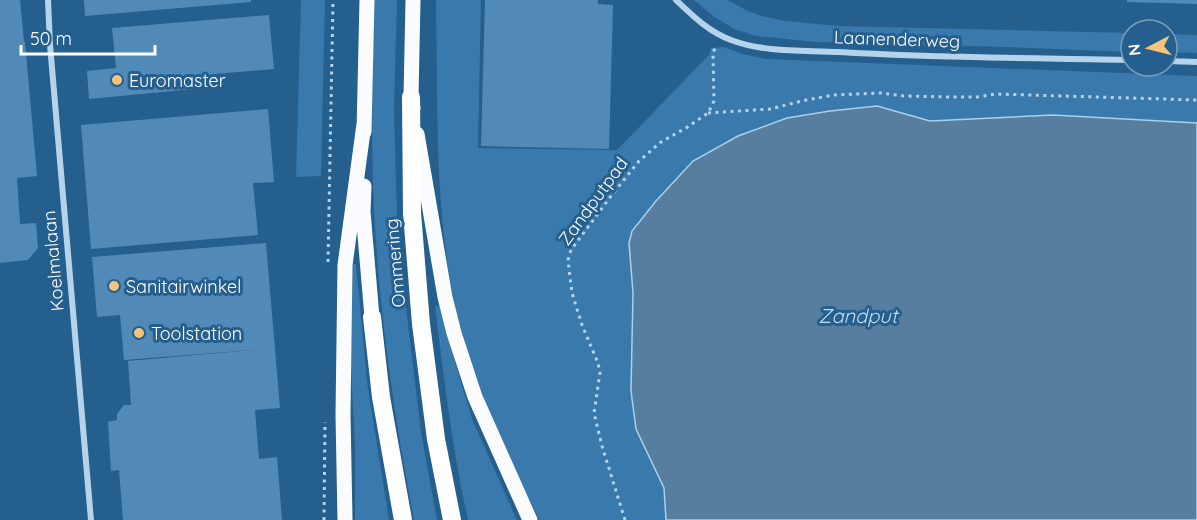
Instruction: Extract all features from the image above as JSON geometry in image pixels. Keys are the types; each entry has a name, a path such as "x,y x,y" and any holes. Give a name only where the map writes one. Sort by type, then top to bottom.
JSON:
{"highway":[{"name":"Ommering","path":"411,97 412,213 421,324 436,439 452,520"},
{"name":"Ommering","path":"372,317 381,397 403,520"}],"main road":[{"name":"Ommering","path":"367,0 363,213 372,317"},
{"name":"Ommering","path":"411,97 413,0"},
{"path":"411,97 445,297 454,333 475,397 530,520"},
{"path":"345,520 343,414 345,265 364,124"}],"street":[{"name":"Koelmalaan","path":"48,0 91,520"},
{"name":"Laanenderweg","path":"676,0 701,23 719,35 740,43 767,48 862,53 1119,60"},
{"path":"1179,61 1197,62"}],"path":[{"path":"708,113 714,101 713,53 719,35"},
{"path":"708,113 770,109 834,95 881,93 904,96 978,97 996,94 1197,100"},
{"name":"Zandputpad","path":"625,520 594,413 600,373 572,293 568,260 570,250 639,161 661,142 708,113"}],"shaded area":[{"path":"301,0 325,0 321,176 296,177"},
{"path":"374,0 397,0 394,110 397,219 421,432 437,520 414,520 387,354 378,270 373,186"},
{"path":"436,0 481,0 478,148 617,150 709,55 711,48 724,47 767,59 1119,73 1119,78 1197,76 1197,123 1053,115 930,121 877,106 787,118 738,136 693,161 632,231 629,243 633,293 636,429 664,488 666,520 539,520 492,420 475,378 459,325 443,228 438,130"},
{"path":"694,0 727,0 750,12 766,17 838,26 1119,33 1119,52 816,42 756,36 734,29 713,16"},
{"path":"1179,34 1197,35 1197,53 1179,52"},
{"path":"356,264 367,382 389,520 355,520 350,265"},
{"path":"442,305 454,359 472,419 517,520 468,520 453,440 435,306"}],"water":[{"name":"Zandput","path":"877,106 930,121 1053,115 1197,123 1197,520 666,520 664,488 636,429 631,391 633,293 629,243 632,231 693,161 738,136 787,118"}],"building":[{"path":"0,0 20,0 37,176 17,178 20,224 36,223 38,248 28,260 0,263"},
{"path":"84,0 251,0 251,2 85,16"},
{"path":"485,0 598,0 598,4 613,5 609,149 481,146"},
{"path":"1127,0 1197,0 1197,4 1127,2"},
{"path":"269,15 274,69 214,74 215,87 89,99 87,71 116,68 112,28"},
{"path":"268,109 274,182 253,183 258,235 91,249 81,125"},
{"path":"266,243 280,408 255,410 259,459 277,457 282,520 123,520 119,470 111,471 108,422 117,420 117,414 124,405 131,405 128,361 264,349 124,360 120,315 97,317 92,257"}],"place":[{"name":"Euromaster","path":"117,80"},
{"name":"Sanitairwinkel","path":"114,286"},
{"name":"Toolstation","path":"139,333"}]}
